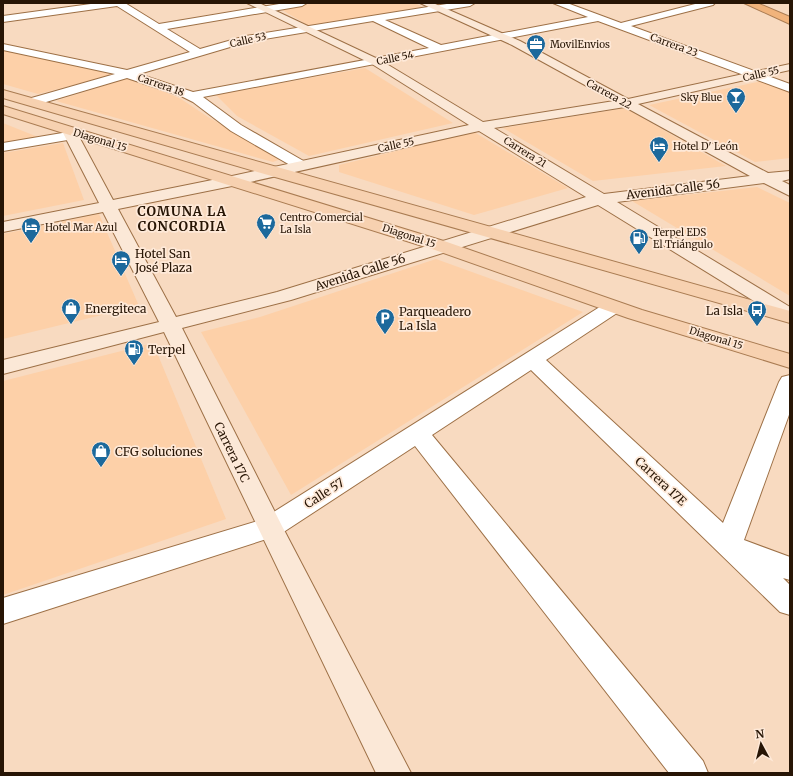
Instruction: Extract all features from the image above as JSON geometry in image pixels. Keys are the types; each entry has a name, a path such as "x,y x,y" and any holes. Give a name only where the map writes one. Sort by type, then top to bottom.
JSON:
{"highway":[{"path":"749,3 790,21"},
{"path":"768,3 790,12"}],"main road":[{"name":"Diagonal 15","path":"3,94 273,172 790,316"},
{"name":"Diagonal 15","path":"3,110 74,134 441,246 613,307 790,361"}],"street":[{"path":"3,19 118,3 199,53"},
{"name":"Carrera 21","path":"252,3 376,62 587,190 790,316"},
{"path":"158,27 302,3"},
{"name":"Carrera 22","path":"425,3 502,37 790,191"},
{"name":"Calle 53","path":"32,102 246,40 470,3"},
{"name":"Carrera 23","path":"558,3 790,88"},
{"path":"620,26 710,3"},
{"path":"374,18 440,49"},
{"name":"Calle 54","path":"191,96 376,62 598,18"},
{"name":"Carrera 18","path":"3,46 56,56 129,74 191,96 236,128 302,166"},
{"name":"Calle 55","path":"3,227 232,181 482,126 625,103 757,76 790,67"},
{"path":"3,147 74,134"},
{"name":"Carrera 17C","path":"74,134 394,773"},
{"name":"Avenida Calle 56","path":"3,367 167,319 465,226 587,190 790,164"},
{"name":"Avenida Calle 56","path":"3,353 284,296 486,232 568,207 601,199 790,175"},
{"name":"Calle 57","path":"3,611 270,528 613,307"},
{"name":"Carrera 17E","path":"532,359 790,603"},
{"path":"790,382 728,545 790,569"},
{"path":"418,433 691,773"}],"shaded area":[{"path":"316,3 415,3 423,7 309,26 279,8"},
{"path":"3,50 44,57 117,74 38,94 3,84"},
{"path":"365,68 453,123 309,156 237,116 216,95"},
{"path":"131,77 181,99 208,117 281,159 273,162 56,101"},
{"path":"762,81 790,92 790,158 755,162 649,105"},
{"path":"625,108 726,166 593,181 503,128"},
{"path":"3,123 38,137 3,143"},
{"path":"474,132 568,188 474,215 339,172 339,165"},
{"path":"63,143 84,200 3,216 3,153"},
{"path":"757,187 790,203 790,296 632,201"},
{"path":"99,214 139,306 3,339 3,234"},
{"path":"436,259 583,312 291,495 201,332 260,317"},
{"path":"153,343 226,519 3,595 3,381"}],"place":[{"name":"MovilEnvios","path":"536,61"},
{"name":"Sky Blue","path":"736,114"},
{"name":"Hotel D' León","path":"659,163"},
{"name":"Centro Comercial La Isla","path":"266,240"},
{"name":"Hotel Mar Azul","path":"31,244"},
{"name":"Terpel EDS El Triángulo","path":"639,255"},
{"name":"Hotel San José Plaza","path":"121,277"},
{"name":"Energiteca","path":"71,325"},
{"name":"La Isla","path":"757,327"},
{"name":"Parqueadero La Isla","path":"385,335"},
{"name":"Terpel","path":"134,366"},
{"name":"CFG soluciones","path":"101,468"}],"district":[{"name":"COMUNA LA CONCORDIA","path":"182,218"}]}
